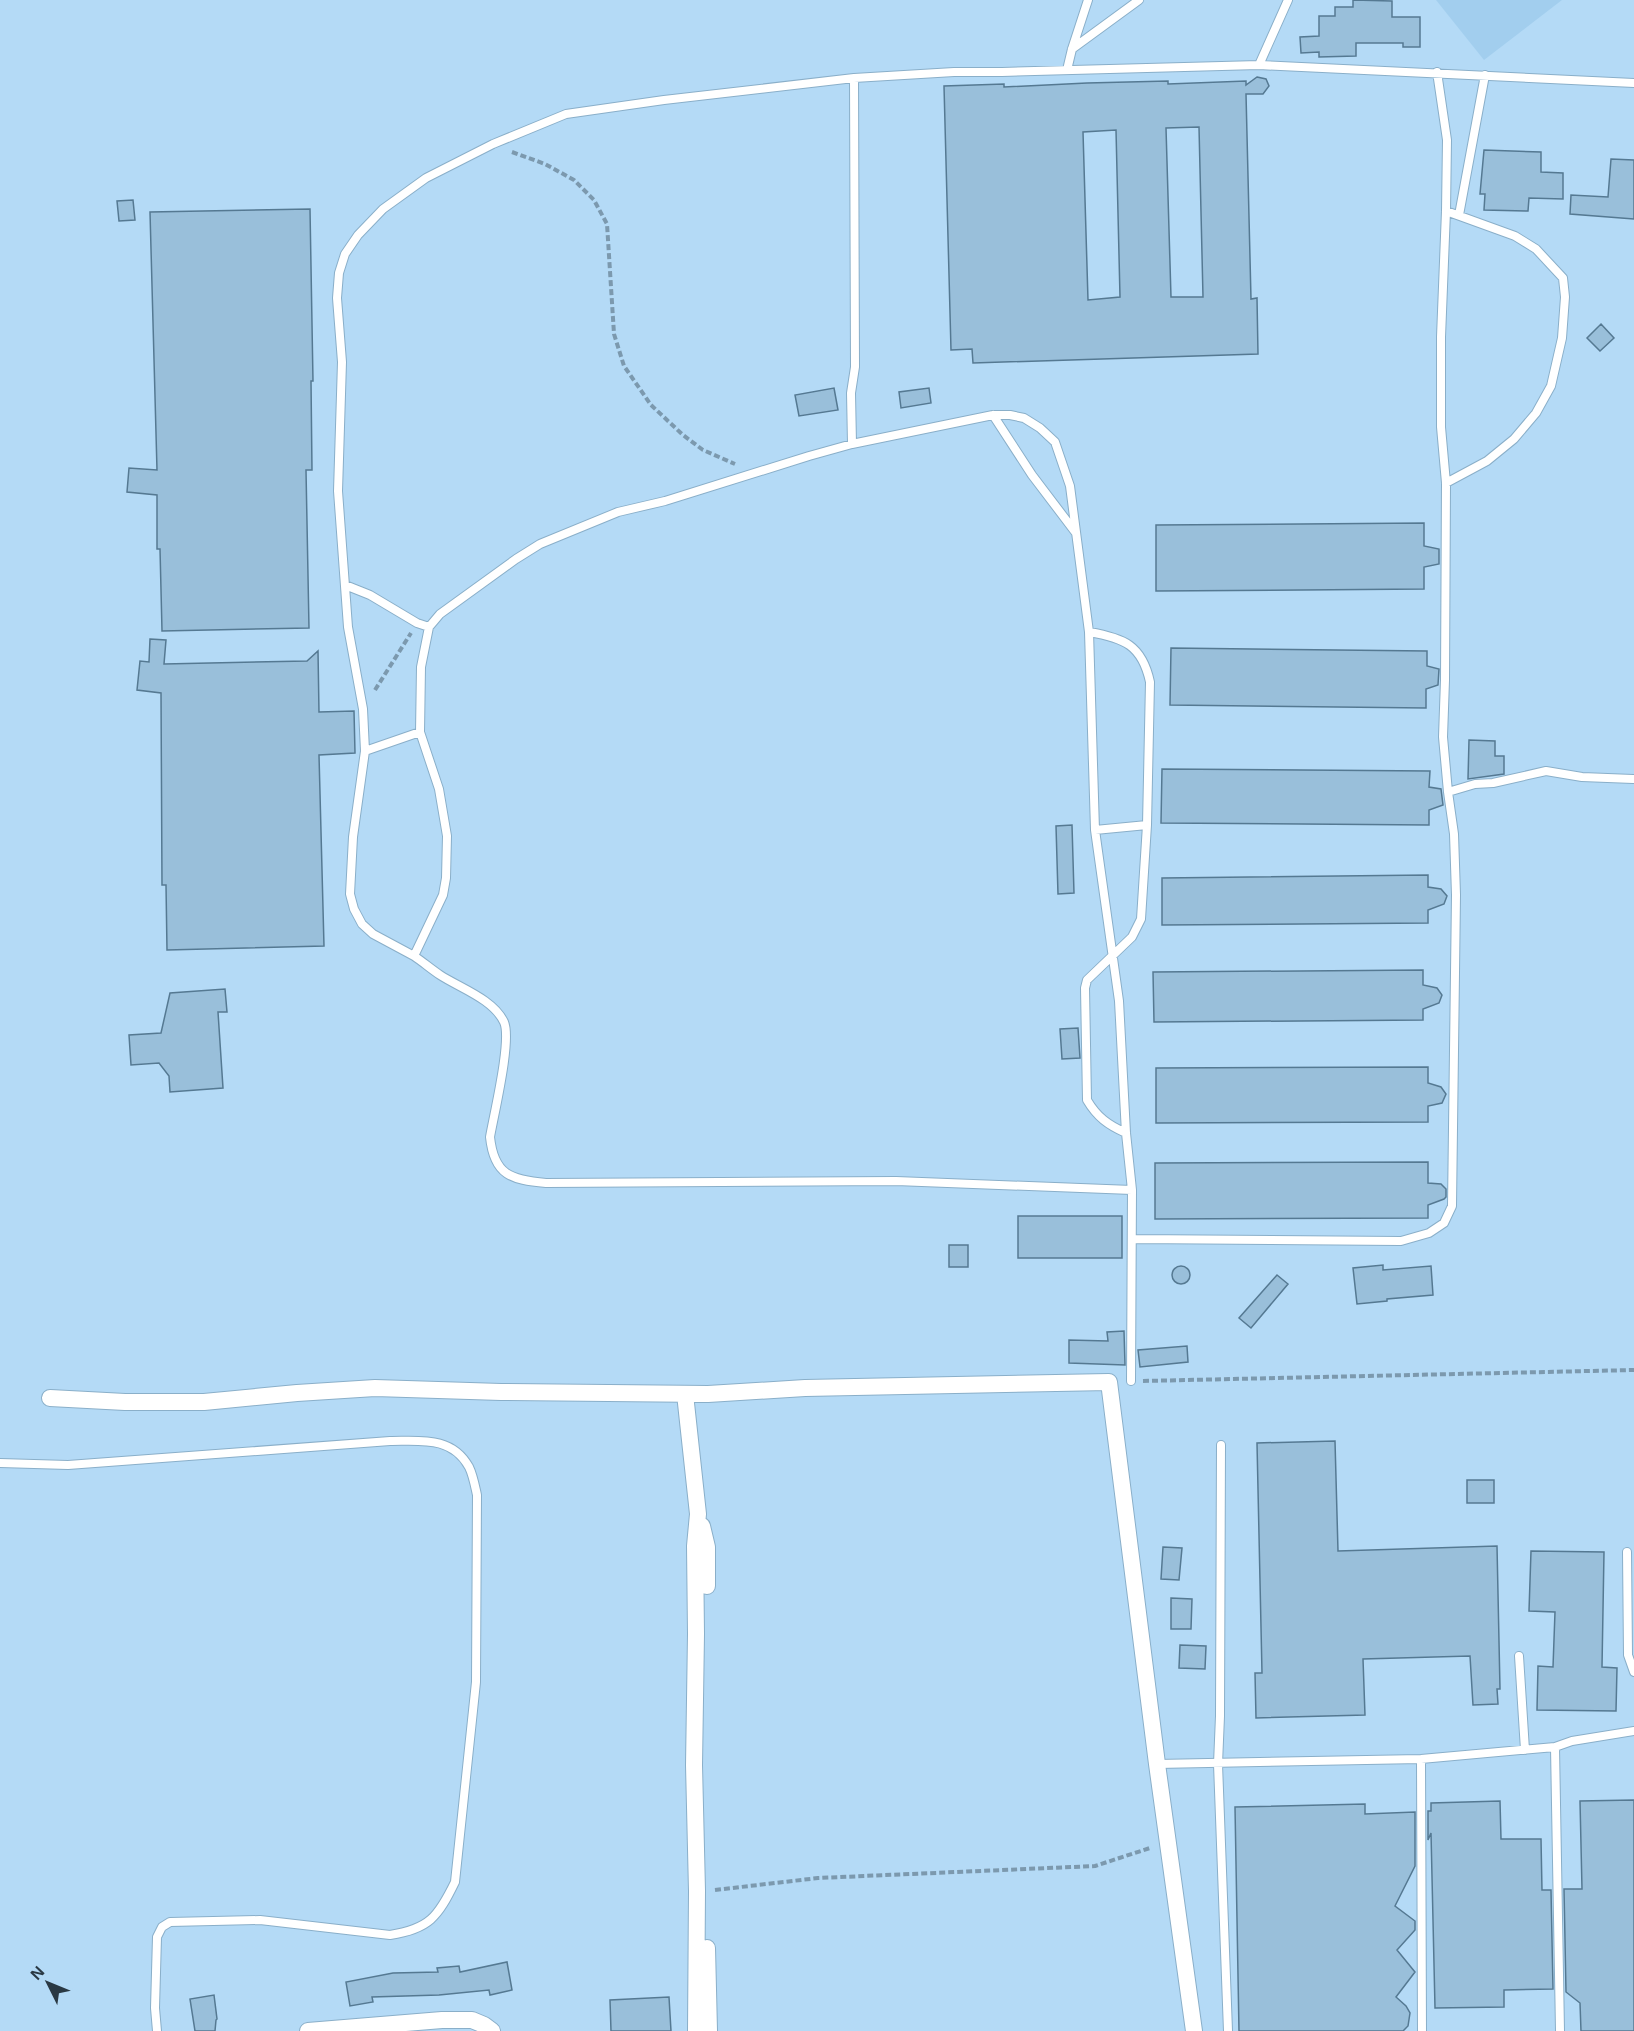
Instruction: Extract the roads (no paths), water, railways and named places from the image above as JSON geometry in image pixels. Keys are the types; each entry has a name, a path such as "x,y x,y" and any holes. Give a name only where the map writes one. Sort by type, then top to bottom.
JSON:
{"street":[{"path":"50,1398 125,1402 204,1402 375,1388 686,1394 805,1388 1109,1382 1157,1764 1194,2031"},
{"path":"686,1394 698,1514 705,1531 707,1547 702,1634 699,1765 702,2027"},
{"path":"308,2031 442,2020 472,2020 492,2031"}],"lane":[{"path":"1068,70 1072,49 1088,0"},
{"path":"1072,49 1139,0"},
{"path":"1259,65 1288,0"},
{"path":"1132,1190 896,1180 546,1183 519,1181 505,1173 495,1161 490,1137 506,1040 505,1023 484,1002 414,956 373,934 362,924 354,909 350,894 353,837 365,752 363,709 348,627 338,491 342,362 337,298 339,273 345,254 358,235 392,203 426,178 493,144 566,114 676,99 854,78 954,72 1259,65 1634,83"},
{"path":"1133,1239 1401,1241 1428,1233 1444,1223 1452,1206 1456,895 1454,834 1443,737 1446,483 1441,427 1441,337 1447,140 1437,72"},
{"path":"1459,215 1485,75"},
{"path":"852,444 851,393 855,366 854,78"},
{"path":"1446,211 1515,236 1536,249 1563,278 1565,297 1562,338 1551,386 1536,413 1514,438 1487,461 1446,483"},
{"path":"993,415 1032,475 1076,533"},
{"path":"414,956 443,895 446,878 447,836 439,789 420,732 421,667 429,627 450,607 540,544 618,512 665,501 852,444 993,415 1024,418 1040,428 1055,442 1070,486 1089,632 1095,830 1119,1001 1126,1133 1132,1190 1131,1381"},
{"path":"345,585 370,595 417,623 429,627"},
{"path":"1089,632 1114,636 1137,651 1146,665 1150,682 1147,825 1141,919 1132,937 1087,980 1084,988 1087,1100 1094,1112 1106,1123 1126,1133"},
{"path":"365,752 420,732"},
{"path":"1448,792 1475,784 1493,783 1546,771 1582,777 1633,779"},
{"path":"1095,830 1147,825"},
{"path":"0,1462 68,1465 390,1441 434,1441 456,1450 470,1468 477,1495 476,1682 455,1882 443,1906 430,1921 411,1932 390,1935 260,1920 170,1922 162,1927 157,1937 155,2008 157,2031"},
{"path":"1221,1445 1218,1764 1228,2031"},
{"path":"1627,1552 1628,1655 1634,1672"},
{"path":"1520,1656 1525,1750"},
{"path":"1157,1764 1421,1759 1555,1747 1572,1741 1634,1731"},
{"path":"1555,1747 1560,2031"},
{"path":"1421,1759 1422,2031"}]}
